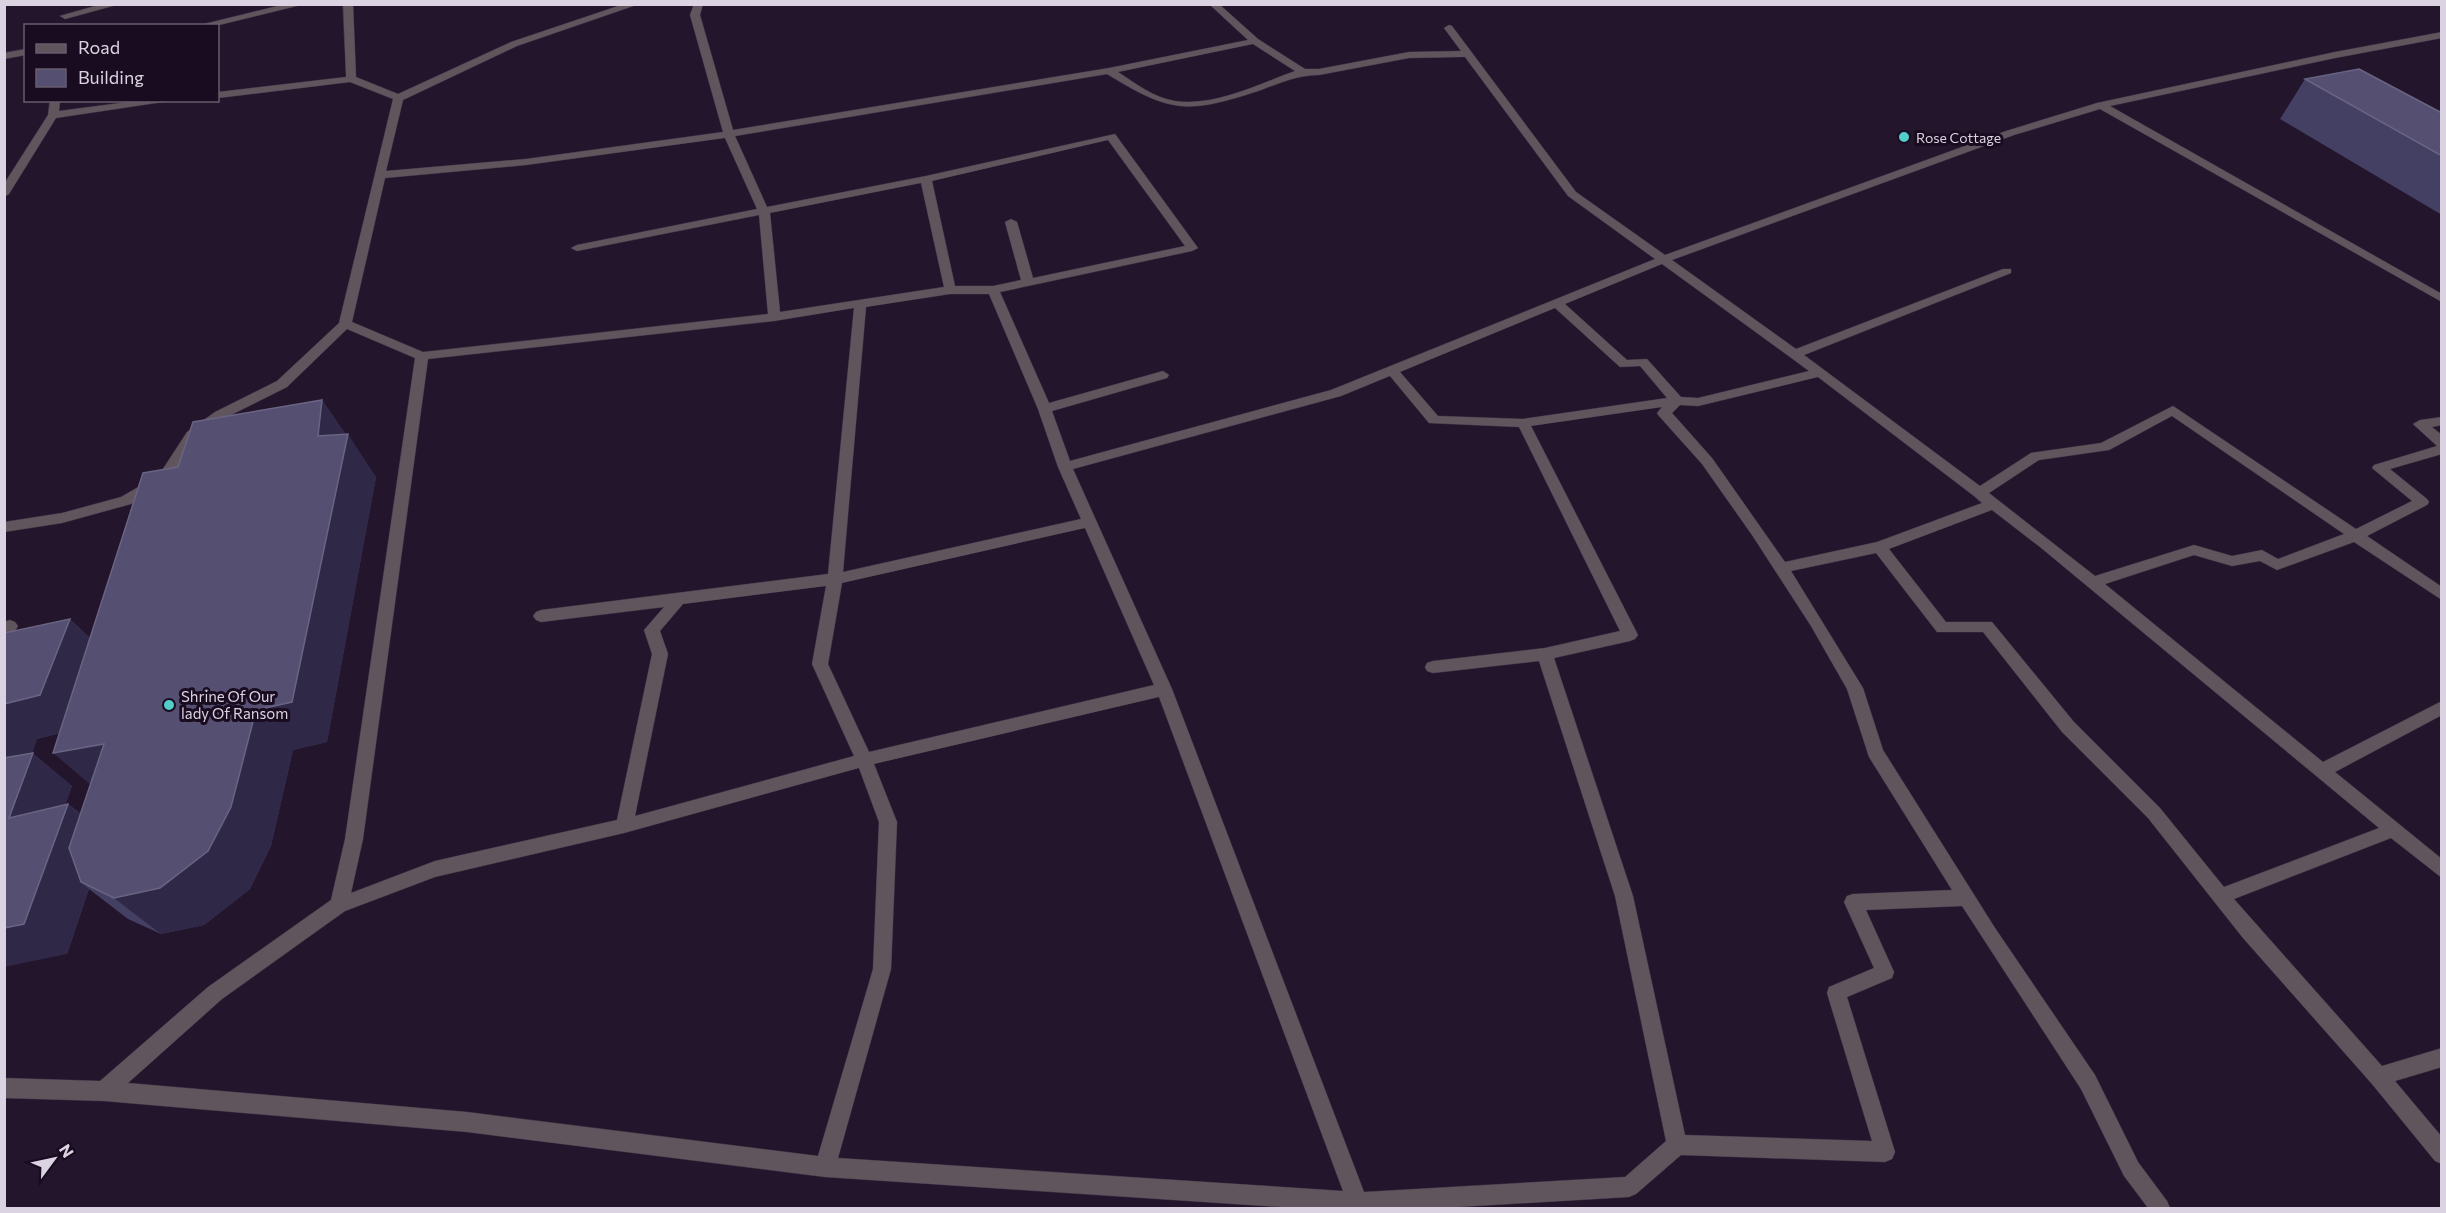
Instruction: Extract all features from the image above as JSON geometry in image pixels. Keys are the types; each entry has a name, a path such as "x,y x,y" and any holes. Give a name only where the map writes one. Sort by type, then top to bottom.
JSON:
{"street":[{"path":"66,4 64,21 116,4"},
{"path":"209,24 301,4"},
{"path":"348,4 351,79"},
{"path":"219,95 351,79 398,98 514,44 635,4"},
{"path":"699,4 695,15 729,134 764,212 774,317"},
{"path":"1213,4 1255,41 1303,72"},
{"path":"1449,28 1465,54 1572,194 1820,372 1978,492 2442,870"},
{"path":"1065,467 1336,393 1662,260 2010,133 2101,105 2442,35"},
{"path":"379,175 526,162 729,134 1109,71 1255,41"},
{"path":"4,56 24,52"},
{"path":"1109,71 1135,87 1176,104 1216,99 1303,72 1319,72 1410,55 1465,54"},
{"path":"4,527 62,518 126,501 136,496 165,478 192,435 219,415 282,384 345,324 398,98"},
{"path":"4,194 53,114 54,102"},
{"path":"53,114 154,102"},
{"path":"2101,105 2442,299"},
{"path":"345,324 423,356 774,317 950,290 993,290 1192,248 1111,136 926,179 577,248"},
{"path":"926,179 950,290"},
{"path":"1011,222 1028,282"},
{"path":"1794,354 2007,271"},
{"path":"993,290 1045,409 1065,467 1164,689 1359,1206"},
{"path":"1556,302 1624,364 1643,362 1677,401"},
{"path":"825,1167 882,969 888,822 864,760 820,664 835,579 860,304"},
{"path":"339,905 354,839 423,356"},
{"path":"1392,370 1434,420 1523,423 1677,401 1698,402 1820,372"},
{"path":"1045,409 1163,375"},
{"path":"1677,401 1664,413 1707,461 1781,568 1855,688 1875,752 1966,897 2088,1082 2131,1170 2160,1209"},
{"path":"1978,492 2036,456 2104,447 2174,410 2442,595"},
{"path":"2442,421 2420,424 2442,443"},
{"path":"1433,667 1545,654 1630,635 1523,423"},
{"path":"2092,583 2194,550 2232,561 2262,555 2277,565 2357,535 2422,502 2379,468 2442,449"},
{"path":"1781,568 1880,547 1993,504"},
{"path":"541,616 835,579 1090,522"},
{"path":"1880,547 1942,628 1987,626 2068,727 2154,813 2221,896 2379,1077 2442,1154"},
{"path":"624,826 660,654 652,630 679,599"},
{"path":"1545,654 1624,896 1677,1145"},
{"path":"104,1091 215,993 339,905 435,869 624,826 864,760 1164,689"},
{"path":"2321,771 2439,711"},
{"path":"2221,896 2393,830"},
{"path":"4,1088 104,1091 467,1122 825,1167 1204,1191 1359,1206 1629,1187 1677,1145 1885,1152 1836,993 1885,972 1853,902 1966,897"},
{"path":"2379,1077 2442,1057"}],"building":[{"path":"2359,69 2442,113 2442,156 2305,79"},
{"path":"322,400 318,436 348,434 292,702 256,710 231,807 208,851 160,888 114,898 81,882 69,848 104,744 53,753 143,473 178,467 193,422"},
{"path":"70,619 40,695 4,704 4,633"},
{"path":"33,753 9,818 68,804 24,924 4,928 4,758"}],"place":[{"name":"Rose Cottage","path":"1904,137"},
{"name":"Shrine Of Our lady Of Ransom","path":"169,705"}]}
